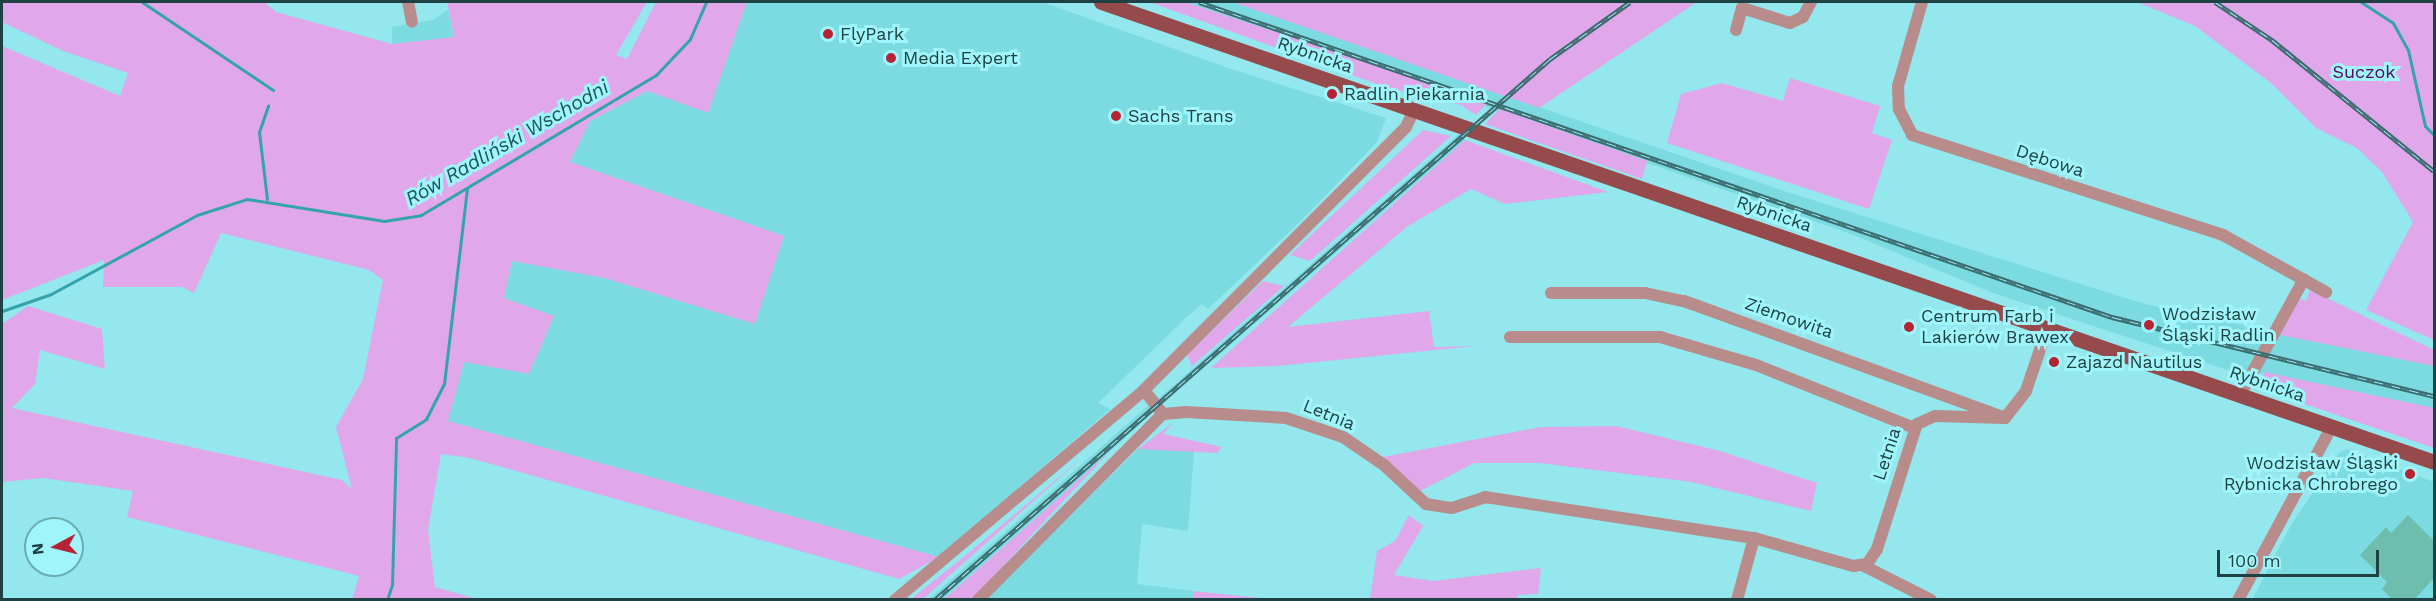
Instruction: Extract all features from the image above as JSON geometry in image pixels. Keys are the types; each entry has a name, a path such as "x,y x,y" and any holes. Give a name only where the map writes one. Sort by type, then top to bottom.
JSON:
{"main road":[{"name":"Rybnicka","path":"1101,2 2434,462"}],"street":[{"path":"408,2 412,22"},
{"path":"1736,30 1742,8 1790,23 1803,17 1811,2"},
{"name":"Dębowa","path":"1922,2 1898,86 1899,109 1912,135 2223,235 2326,292"},
{"path":"895,600 1144,390 1406,128 1414,110"},
{"path":"2240,395 2304,279"},
{"name":"Ziemowita","path":"1551,293 1645,293 1684,301 2005,418"},
{"path":"2005,418 2026,391 2047,329"},
{"path":"1510,337 1660,337 1756,365 1914,428"},
{"path":"978,600 1163,414 1144,390"},
{"name":"Letnia","path":"1163,414 1286,418 1315,427 1368,453 1426,504 1452,508 1485,497 1754,538 1864,566 1877,549 1914,428 1935,416 2005,418"},
{"path":"2238,600 2332,426"},
{"path":"1737,600 1754,538"},
{"path":"1864,566 1931,600"}],"shaded area":[{"path":"747,2 1042,2 1231,69 1386,118 1377,142 1302,220 1208,309 1202,304 1189,315 1098,403 1110,409 939,557 448,421 464,361 529,374 554,317 504,298 512,261 604,278 755,324 784,236 570,162 590,121 647,91 708,112"},
{"path":"1185,2 1232,2 1787,192 2145,304 2434,365 2434,408 2266,373 2243,375 1993,293 1851,234"},
{"path":"448,10 454,37 392,44 392,27 433,20"},
{"path":"1459,134 1465,140 1162,404 1158,399"},
{"path":"1150,404 1154,411 1061,496 943,599 928,600"},
{"path":"1138,449 1194,451 1188,531 1142,524 1137,584 1193,591 1194,599 984,600"},
{"path":"2347,449 2434,482 2434,599 2252,600 2291,525 2339,453"}],"green space":[{"path":"2,2 264,2 276,12 392,44 454,37 447,2 647,2 616,55 627,59 656,2 747,2 708,113 647,91 590,121 570,162 784,236 755,324 604,278 512,261 504,298 554,316 529,374 464,362 448,421 939,557 899,579 470,458 441,454 428,530 435,587 477,599 352,599 359,576 127,517 133,491 43,478 2,482 2,324 28,306 102,329 105,369 40,350 35,384 12,408 342,480 352,489 336,427 363,379 383,280 369,270 221,233 194,293 182,287 103,287 104,260 2,300 2,46 120,96 128,73 63,51 2,22"},
{"path":"1149,2 1185,2 1488,102 1476,115 1461,105 1388,88"},
{"path":"1232,2 1697,2 1539,108"},
{"name":"Suczok","path":"2137,2 2434,2 2434,340 2366,310 2413,222 2382,172 2357,148 2316,128 2271,83 2195,26"},
{"path":"1790,78 1880,106 1872,133 1892,140 1869,209 1667,143 1681,94 1722,83 1783,101"},
{"path":"1500,109 1647,161 1642,179 1485,124"},
{"path":"1423,130 1451,136 1310,261 1290,255"},
{"path":"1465,140 1608,192 1505,204 1471,189 1408,226 1288,327 1429,311 1434,347 1475,346 1277,366 1211,368"},
{"path":"1263,281 1284,286 1192,366 1187,355"},
{"path":"2310,290 2434,350 2434,366 2280,335 2299,299 2306,301"},
{"path":"2264,372 2434,408 2434,448 2260,389"},
{"path":"1174,422 1163,434 1222,447 1217,453 1138,449"},
{"path":"1616,426 1720,451 1817,483 1811,511 1691,482 1539,463 1474,463 1420,491 1383,457 1541,427"},
{"path":"1111,450 972,599 943,600 1061,496"},
{"path":"1082,458 923,599 911,599 966,555"},
{"path":"1409,515 1423,526 1394,575 1433,581 1541,568 1538,594 1518,595 1517,600 1370,599 1377,551 1395,541"},
{"path":"1193,591 1270,599 1194,599"}],"building":[{"path":"2408,515 2434,541 2434,578 2414,600 2393,600 2382,589 2387,582 2360,555 2386,527 2391,533"}],"waterway":[{"name":"Rów Radliński Wschodni","path":"142,2 273,90"},
{"name":"Rów Radliński Wschodni","path":"2,311 51,294 197,215 247,199 384,221 421,215 656,75 690,39 706,2"},
{"path":"2361,2 2393,23 2408,50 2425,126 2434,135"},
{"name":"Rów Radliński Wschodni","path":"267,199 259,132 268,106"},
{"path":"387,600 392,585 396,438 426,419 444,384 467,189"}],"railway":[{"path":"1199,2 2112,317 2434,396"},
{"path":"935,600 1550,59 1630,2"},
{"path":"2215,2 2272,40 2434,171"}],"place":[{"name":"FlyPark","path":"828,34"},
{"name":"Media Expert","path":"891,58"},
{"name":"Radlin Piekarnia","path":"1332,94"},
{"name":"Sachs Trans","path":"1116,116"},
{"name":"Wodzisław Śląski Radlin","path":"2149,325"},
{"name":"Centrum Farb i Lakierów Brawex","path":"1909,327"},
{"name":"Zajazd Nautilus","path":"2054,362"},
{"name":"Wodzisław Śląski Rybnicka Chrobrego","path":"2410,474"}]}
